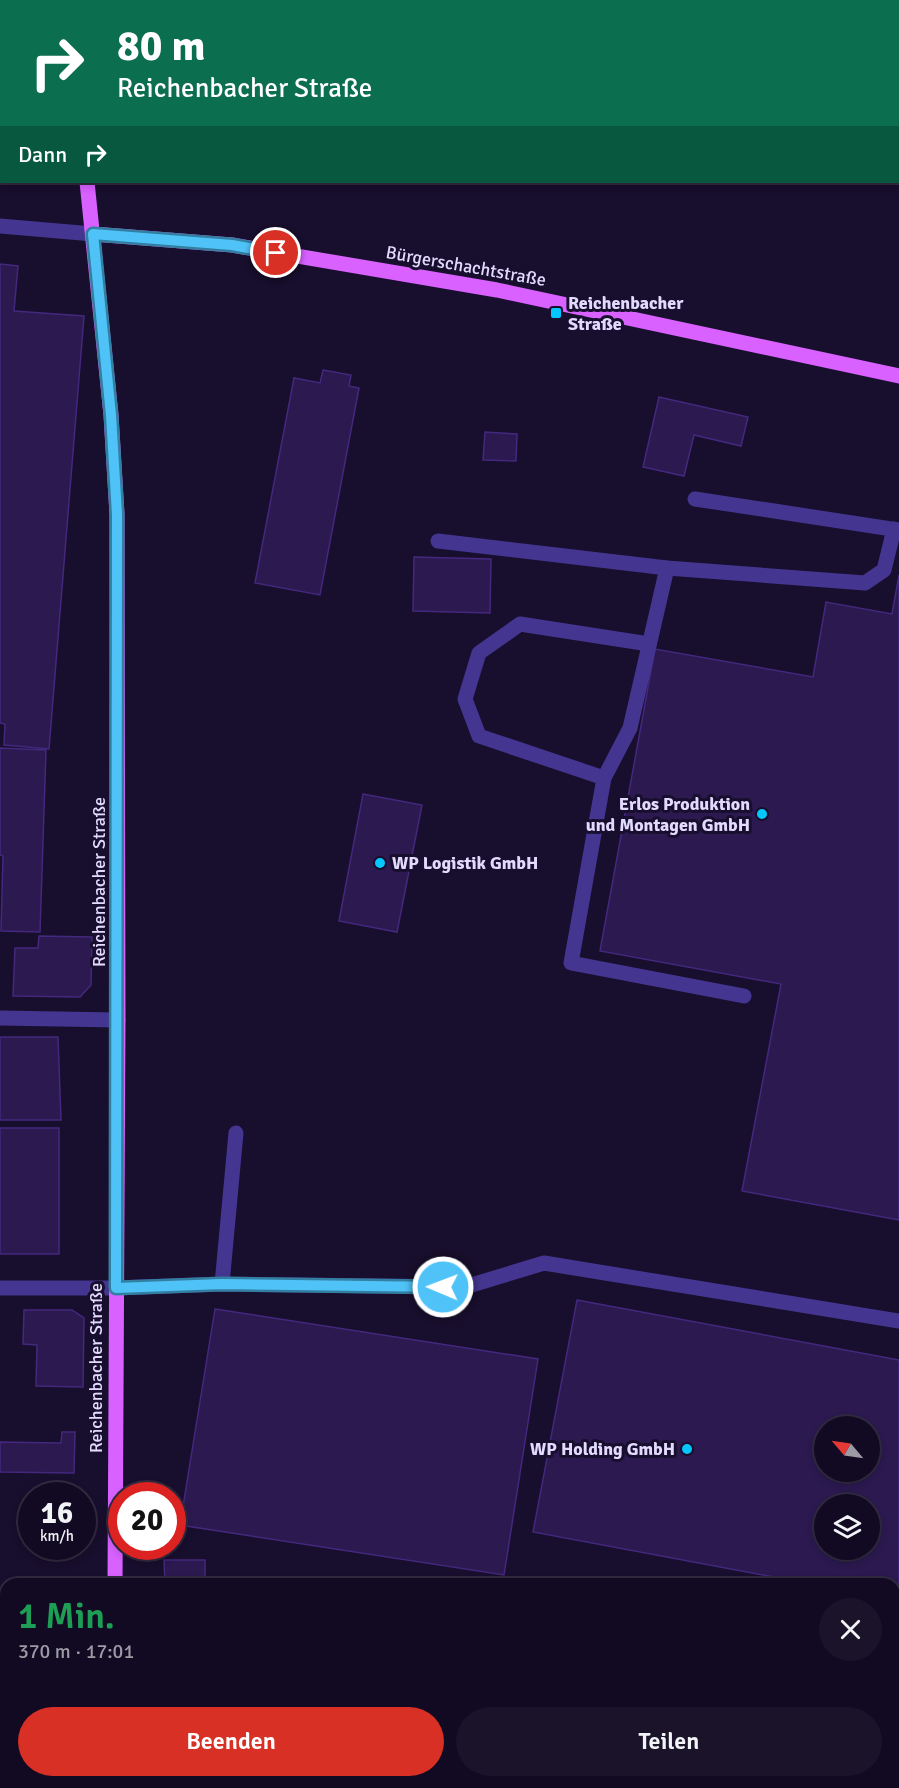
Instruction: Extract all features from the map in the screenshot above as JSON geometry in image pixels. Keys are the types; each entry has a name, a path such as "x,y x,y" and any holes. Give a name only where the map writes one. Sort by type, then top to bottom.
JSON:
{"main road":[{"name":"Reichenbacher Straße","path":"87,183 111,415 117,514 118,1020 115,1578"},
{"name":"Bürgerschachtstraße","path":"93,234 232,245 497,290 899,376"}],"street":[{"path":"0,226 93,234"},
{"path":"438,541 667,568 865,583 884,570 896,529 695,499"},
{"path":"667,568 630,728 604,778 571,963 744,996"},
{"path":"604,778 479,736 465,699 479,653 520,624 649,644"},
{"path":"0,1018 118,1020"},
{"path":"222,1284 236,1133"},
{"path":"0,1288 116,1288 222,1284 465,1287 544,1263 899,1321"}],"building":[{"path":"0,264 18,266 14,311 84,316 49,749 4,745 5,724 0,723"},
{"path":"323,370 351,375 349,386 359,388 320,595 255,583 294,378 320,383"},
{"path":"659,397 748,417 741,446 694,435 684,476 643,467"},
{"path":"485,432 517,434 516,461 483,460"},
{"path":"414,557 491,559 490,613 413,611"},
{"name":"Erlos Produktion und Montagen GmbH","path":"899,575 899,1220 742,1191 781,984 600,951 655,649 813,677 826,602 892,614"},
{"path":"0,748 46,750 40,932 1,931 3,856 0,855"},
{"name":"WP Logistik GmbH","path":"363,794 422,805 397,932 339,921"},
{"path":"39,936 92,937 91,985 80,997 13,996 15,948 38,948"},
{"path":"0,1037 58,1037 61,1120 0,1120"},
{"path":"0,1128 59,1128 59,1254 0,1254"},
{"name":"WP Holding GmbH","path":"577,1300 899,1360 899,1578 779,1578 533,1532"},
{"name":"WP Holding GmbH","path":"215,1309 538,1359 504,1575 186,1526 186,1488"},
{"path":"24,1310 72,1310 84,1318 83,1387 36,1386 37,1345 23,1344"},
{"path":"62,1432 75,1432 74,1473 0,1472 0,1442 61,1443"},
{"path":"164,1560 205,1560 205,1578 165,1578"}],"place":[{"name":"Reichenbacher Straße","path":"556,313"},
{"name":"Erlos Produktion und Montagen GmbH","path":"762,814"},
{"name":"WP Logistik GmbH","path":"380,863"},
{"name":"WP Holding GmbH","path":"687,1449"}],"route":[{"path":"276,253 232,245 93,234 111,415 117,514 116,1288 222,1284 443,1287"}]}
